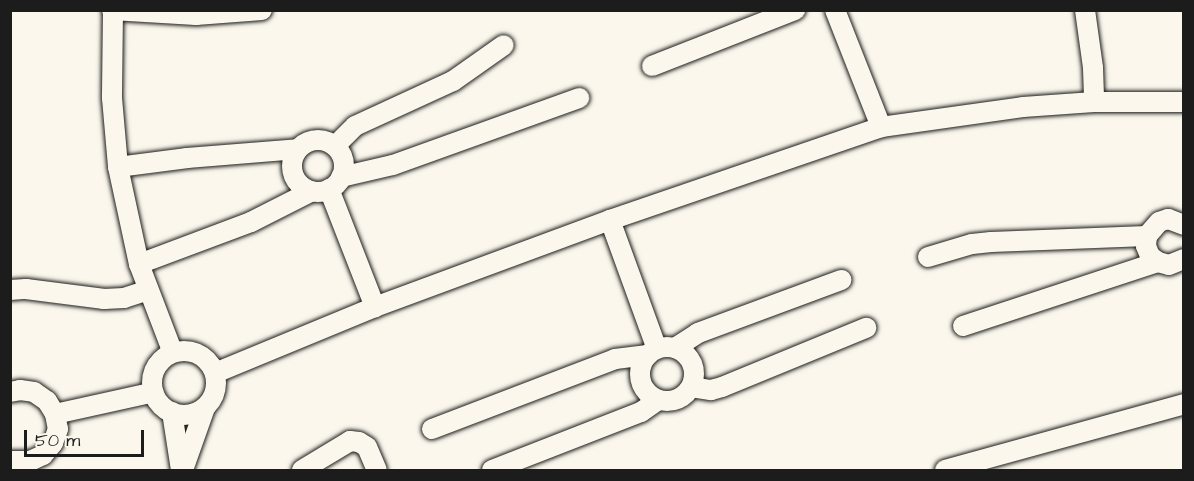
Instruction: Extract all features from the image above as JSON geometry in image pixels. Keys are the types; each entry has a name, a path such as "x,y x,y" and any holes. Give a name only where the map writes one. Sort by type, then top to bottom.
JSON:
{"street":[{"path":"173,353 139,264 118,167 112,98 112,11 196,15 262,10"},
{"path":"652,66 795,10"},
{"path":"835,10 881,127"},
{"path":"1085,10 1094,68 1094,102"},
{"path":"334,146 355,126 453,81 504,45"},
{"path":"139,264 251,222 328,186 579,98"},
{"path":"215,373 375,307 610,220 881,127 964,114 1094,102 1184,102"},
{"path":"118,167 187,158 297,149 311,140 320,140 334,146 343,160 328,186"},
{"path":"297,149 293,157 293,174 297,182 328,186"},
{"path":"328,186 375,307"},
{"path":"1182,264 1169,265 1158,262 1150,256 1146,246 1147,236 1159,222 1168,219 1184,225"},
{"path":"610,220 660,350"},
{"path":"928,257 972,244 991,242 1147,236"},
{"path":"963,326 1158,262"},
{"path":"432,429 615,359 660,350 698,333 841,279"},
{"path":"10,290 26,289 104,299 124,298 148,290"},
{"path":"691,387 711,390 722,387 866,328"},
{"path":"660,350 684,353 694,369 691,387 677,400 658,400 650,396 640,380 639,371 660,350"},
{"path":"182,471 205,408 215,392 215,373 208,362 198,354 185,351 173,353 162,360 155,370 154,392 158,401 172,412 183,415 205,408"},
{"path":"10,392 20,390 34,392 47,401 55,414 58,429 53,443 44,455 30,461 10,460"},
{"path":"55,414 154,392"},
{"path":"492,471 632,416 658,400"},
{"path":"945,471 979,466 1184,404"},
{"path":"172,412 182,471"},
{"path":"302,471 350,441 359,442 367,447 376,471"}]}
